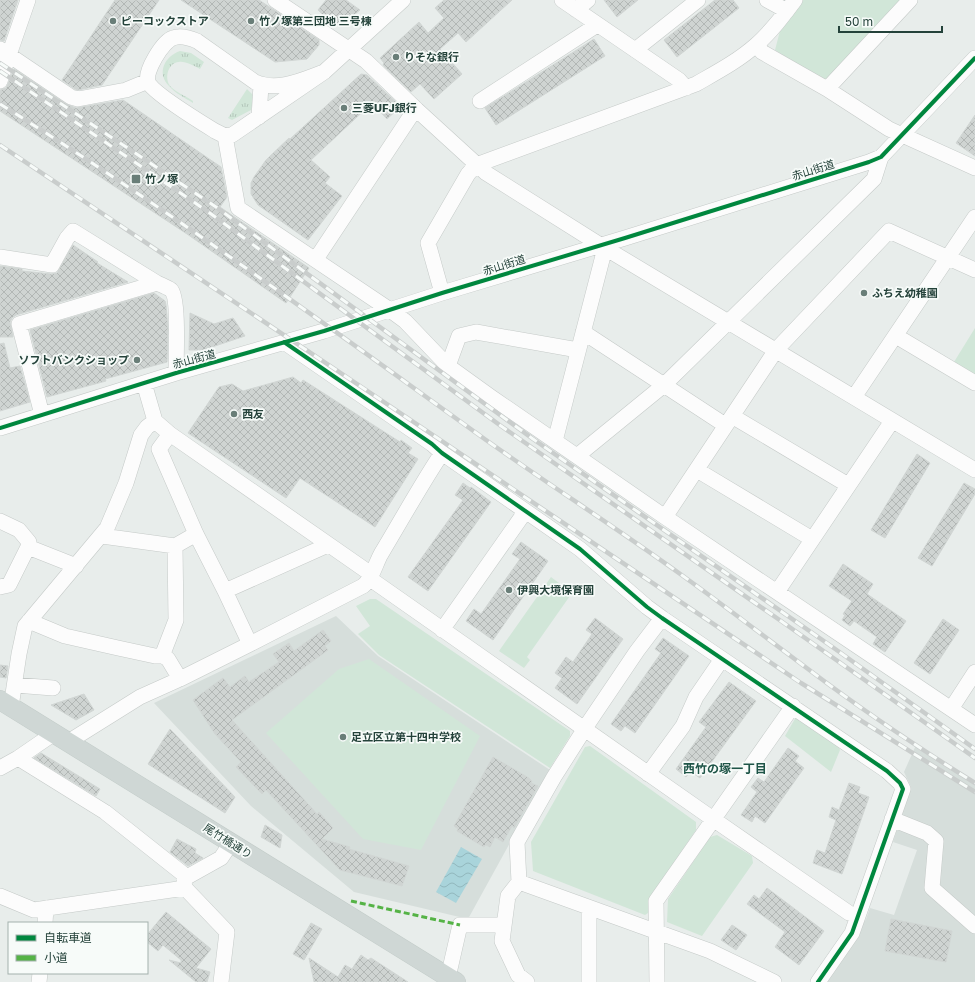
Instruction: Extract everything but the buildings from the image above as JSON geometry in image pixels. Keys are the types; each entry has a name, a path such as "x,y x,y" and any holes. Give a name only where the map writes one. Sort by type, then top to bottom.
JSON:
{"main road":[{"name":"尾竹橋通り","path":"6,704 451,980"}],"street":[{"path":"0,81 4,52 28,0"},
{"path":"275,0 366,61 486,173 603,247 975,470"},
{"path":"324,72 284,85 261,85 197,42 189,38 181,37 173,38 163,46 151,65 148,73 148,81 159,93 215,132 225,136 232,135 324,72 403,0"},
{"path":"562,0 679,80 686,88"},
{"path":"576,10 588,0"},
{"path":"635,50 698,0"},
{"path":"442,293 428,244 468,174 476,165 686,88 720,71 757,44 777,23 791,5 767,0"},
{"path":"827,89 910,0"},
{"path":"480,101 597,25"},
{"path":"757,44 762,52 827,89 889,129 975,168"},
{"path":"4,52 71,97 78,99 126,90 148,81"},
{"name":"赤山街道","path":"0,428 442,293 603,247 881,157 975,58"},
{"path":"259,117 261,85"},
{"path":"316,259 410,117 417,110"},
{"path":"225,136 238,208 316,259 405,321 448,366 665,517 975,725"},
{"path":"577,456 664,385 874,179 881,157"},
{"path":"854,397 975,217"},
{"path":"0,257 52,265 67,238 73,231 157,283 171,290 175,296 176,373"},
{"path":"665,517 697,470 728,420 776,350 889,231 975,270"},
{"path":"555,441 584,332 603,247"},
{"path":"42,414 19,324 157,283"},
{"path":"448,366 459,336 476,332 578,350"},
{"path":"584,332 664,385 848,485"},
{"path":"896,336 975,383"},
{"path":"284,342 432,444 442,454 580,549 646,607 887,771 900,783 903,789 852,933 818,982"},
{"path":"144,383 155,421 170,434 328,545 442,630 849,913 858,916"},
{"path":"6,704 15,685 18,654 25,626 102,536 107,528 125,485 141,434 155,421"},
{"path":"777,592 892,421"},
{"path":"170,434 159,449 196,534 250,644"},
{"path":"0,768 140,697 250,644 363,586 367,582 425,479 442,454"},
{"path":"697,470 812,539"},
{"path":"442,630 525,512"},
{"path":"0,521 19,530 29,542 28,547 9,585 0,587"},
{"path":"102,536 175,546 196,534"},
{"path":"225,591 328,545"},
{"path":"163,656 176,620 175,546"},
{"path":"28,547 76,566"},
{"path":"528,982 518,975 502,941 508,896 519,882 517,842 554,777 585,728 637,651 662,618"},
{"path":"29,621 65,636 155,656 163,656 168,659 180,679"},
{"path":"648,774 683,726 696,697 722,659"},
{"path":"951,708 975,672"},
{"path":"15,685 53,688"},
{"path":"657,982 656,901 793,706"},
{"path":"18,758 105,812 186,882 227,932 221,982"},
{"path":"892,819 927,833 936,841 932,888 975,926"},
{"path":"0,896 34,910 186,882 221,858 231,843"},
{"path":"519,882 710,951 774,982"},
{"path":"45,922 46,908"},
{"path":"588,982 589,908"},
{"path":"451,980 460,925 504,925"}],"shaded area":[{"name":"足立区立第十四中学校","path":"336,616 378,656 550,770 468,919 354,892 251,806 154,703"},
{"path":"916,745 975,785 975,982 825,982 866,919 870,908 894,915 917,850 893,842 911,787 904,772"}],"green space":[{"path":"800,0 904,0 830,80 823,82 775,50 781,27"},
{"path":"180,51 191,53 204,62 200,69 184,62 175,63 168,72 167,76 171,87 193,101 193,103 171,89 163,76 166,61 175,53"},
{"path":"247,89 254,96 251,110 232,120 228,118"},
{"path":"975,328 975,375 954,362"},
{"path":"551,577 572,593 527,657 530,660 524,668 499,651"},
{"path":"370,599 376,599 570,731 570,736 550,768 379,655 358,634 370,626 356,606"},
{"path":"369,659 480,736 421,850 363,839 266,733 339,669"},
{"path":"796,717 838,745 840,750 831,772 785,736"},
{"path":"590,746 696,822 696,830 652,895 651,911 645,915 533,871 531,842 585,747"},
{"path":"717,835 752,856 753,863 702,936 667,922 668,899 710,837"}],"water":[{"path":"461,847 482,859 456,903 436,892"}],"railway":[{"path":"0,63 216,207 533,439 831,646 975,749"},
{"path":"0,71 207,211 501,426 975,758"},
{"path":"0,104 124,184 246,268 486,440 683,576 832,687 913,743 975,783"},
{"path":"0,145 801,683 975,792"}],"marked path":[{"path":"351,901 460,925"}],"cycle path":[{"path":"0,428 176,373 324,331 442,293 869,162 881,157 975,58"},
{"path":"284,342 432,444 442,453 580,549 647,607 662,618 887,771 900,783 903,789 852,933 818,982"}],"place":[{"name":"ピーコックストア","path":"113,21"},
{"name":"竹ノ塚第三団地 三号棟","path":"251,21"},
{"name":"りそな銀行","path":"396,57"},
{"name":"三菱UFJ銀行","path":"344,108"},
{"name":"竹ノ塚","path":"136,179"},
{"name":"ふちえ幼稚園","path":"864,293"},
{"name":"ソフトバンクショップ","path":"137,360"},
{"name":"西友","path":"234,414"},
{"name":"伊興大境保育園","path":"509,590"},
{"name":"足立区立第十四中学校","path":"343,737"}],"district":[{"name":"西竹の塚一丁目","path":"725,769"}]}
